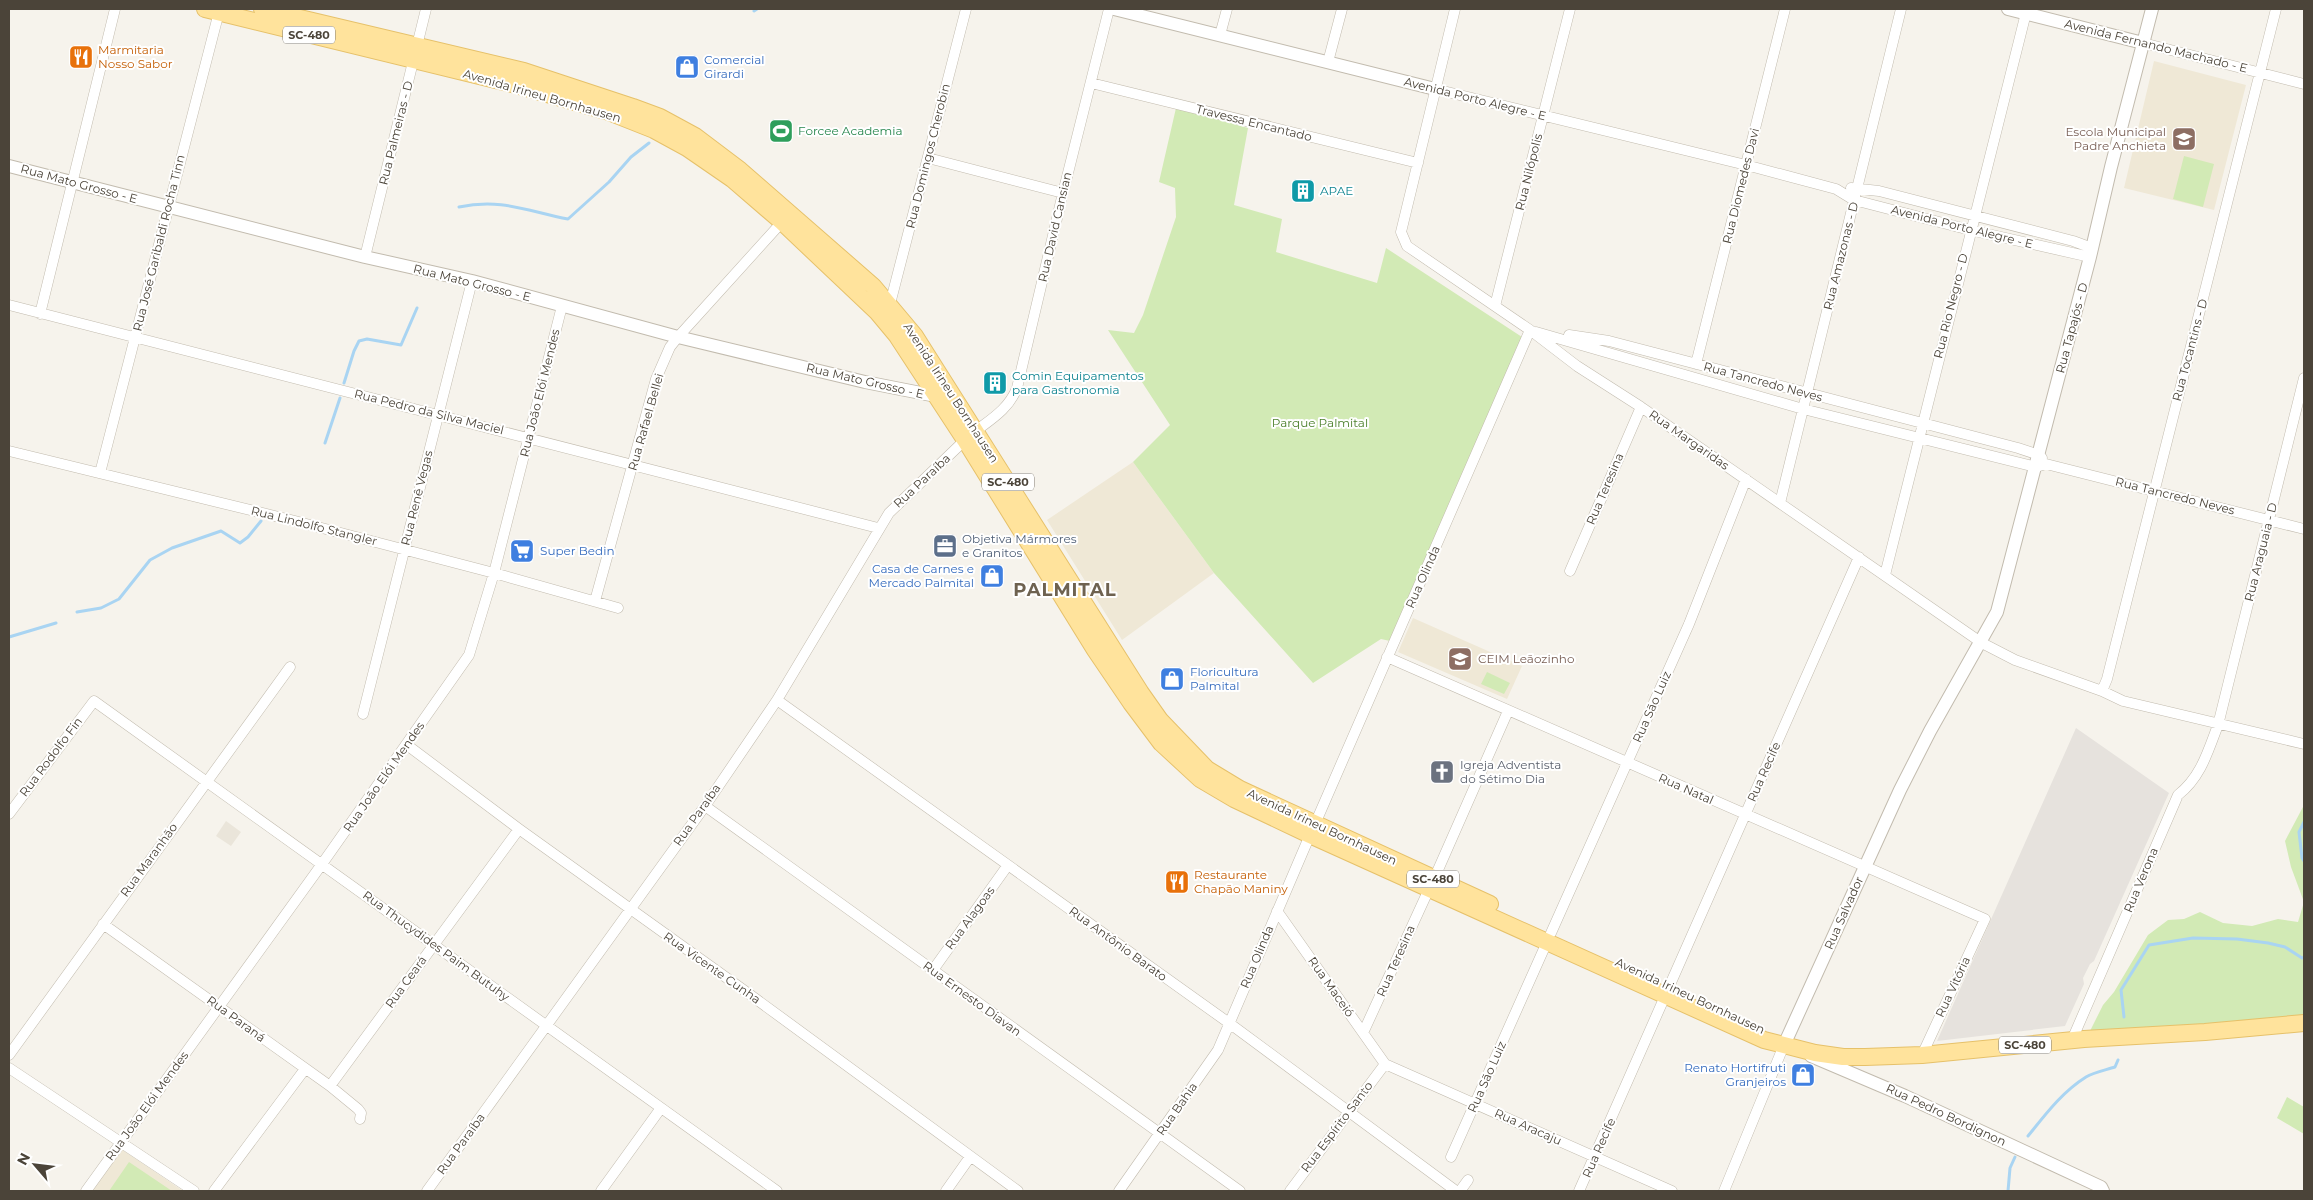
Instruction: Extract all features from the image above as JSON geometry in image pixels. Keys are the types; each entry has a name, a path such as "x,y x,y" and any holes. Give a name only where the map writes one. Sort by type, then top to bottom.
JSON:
{"main road":[{"name":"SC-480","path":"262,9 321,30"},
{"name":"SC-480","path":"214,10 321,30 416,54"},
{"name":"Avenida Irineu Bornhausen","path":"416,54 566,83 660,117 695,136 740,170 878,312 943,393 1141,693 1171,733 1207,769 1224,781 1313,830 1668,990 1764,1040 1784,1045"},
{"name":"Avenida Irineu Bornhausen","path":"786,217 873,286 890,304 915,336 943,393"},
{"name":"SC-480","path":"1784,1045 1843,1057 1922,1054 2072,1040 2205,1032 2304,1023"}],"street":[{"path":"40,314 115,9"},
{"name":"Rua Palmeiras - D","path":"364,257 426,9"},
{"name":"Rua Domingos Cherobin","path":"890,304 966,9"},
{"name":"Rua David Cansian","path":"971,435 1002,411 1012,400 1017,388 1109,9"},
{"name":"Avenida Porto Alegre - E","path":"1114,9 1746,165 1836,189 1854,200 1970,230 2091,253"},
{"path":"1220,35 1226,9"},
{"path":"1328,62 1342,9"},
{"path":"1418,163 1454,9"},
{"name":"Rua Nilópolis","path":"1495,306 1570,9"},
{"name":"Rua Diomedes Davi","path":"1696,364 1785,9"},
{"name":"Rua Amazonas - D","path":"1780,503 1901,9"},
{"name":"Avenida Fernando Machado - E","path":"2008,9 2026,11 2304,84"},
{"name":"Rua Tapajós - D","path":"1982,643 1998,612 2040,462 2152,9"},
{"name":"Rua Tocantins - D","path":"2102,691 2107,679 2276,9"},
{"name":"Rua José Garibaldi Rocha Tinn","path":"100,473 168,208 214,10"},
{"name":"Rua Rio Negro - D","path":"1885,575 2026,11"},
{"name":"Travessa Encantado","path":"1091,82 1418,163"},
{"path":"928,158 1063,193"},
{"name":"Rua Margaridas","path":"1418,163 1401,232 1407,246 1530,330 1578,366 1641,407 1982,643 2015,660 2102,691 2123,701 2304,744"},
{"name":"Rua Mato Grosso - E","path":"9,166 364,257 472,281 678,337 856,380 943,393"},
{"name":"Avenida Porto Alegre - E","path":"1836,189 1857,188 1879,191 1974,215 2091,253"},
{"name":"Rua Rafael Bellei","path":"595,601 634,465 656,379 670,347 786,217"},
{"name":"Rua Renê Vegas","path":"363,714 472,281"},
{"name":"Rua Pedro da Silva Maciel","path":"9,305 878,528"},
{"name":"Rua João Elói Mendes","path":"86,1191 322,864 469,654 494,572 562,306"},
{"name":"Rua Tancredo Neves","path":"1530,330 1609,341 1922,423 2040,462"},
{"name":"Rua Tancredo Neves","path":"1530,330 1803,409 1918,438 2040,462 2304,529"},
{"name":"Rua Olinda","path":"1229,1023 1530,330"},
{"path":"1578,366 1578,358 1587,346"},
{"name":"Rua Araguaia - D","path":"2218,725 2304,378"},
{"name":"Rua Teresina","path":"1570,572 1641,407"},
{"name":"Rua Paraíba","path":"426,1191 630,910 778,700 801,664 888,513 971,435"},
{"name":"Rua Lindolfo Stangler","path":"9,451 494,572 618,608"},
{"name":"Rua São Luiz","path":"1452,1157 1689,624 1746,479"},
{"name":"Rua Recife","path":"1579,1191 1859,557"},
{"name":"Rua Salvador","path":"1724,1191 1784,1045 1900,790 1930,731 1982,643"},
{"name":"Rua Natal","path":"1387,658 1985,919"},
{"name":"Rua Maranhão","path":"9,1055 290,667"},
{"name":"Rua Antônio Barato","path":"778,700 1229,1023 1458,1191"},
{"name":"Rua Thucydides Paim Butuhy","path":"94,701 776,1191"},
{"name":"Rua Rodolfo Fin","path":"9,814 94,701"},
{"name":"Rua Teresina","path":"1363,1033 1508,711"},
{"name":"Rua Verona","path":"2072,1040 2178,795 2190,786 2203,765 2218,725"},
{"name":"Rua Vicente Cunha","path":"406,745 1018,1191"},
{"name":"Rua Ernesto Diavan","path":"704,806 1240,1191"},
{"name":"Rua Ceará","path":"330,1086 519,829"},
{"name":"Rua Alagoas","path":"933,970 1008,865"},
{"name":"Rua Maceió","path":"1277,911 1385,1064"},
{"name":"Rua Vitória","path":"1922,1054 1985,919"},
{"name":"Rua Paraná","path":"103,924 330,1086 358,1109 361,1113 360,1119"},
{"name":"Rua Bahia","path":"1119,1191 1218,1050 1229,1023"},
{"name":"Rua Pedro Bordignon","path":"1784,1045 1914,1100 2101,1187 2103,1191"},
{"name":"Rua Aracaju","path":"1385,1064 1672,1191"},
{"name":"Rua Espírito Santo","path":"1290,1191 1385,1064"},
{"path":"9,1068 194,1191"},
{"path":"214,1191 305,1068"},
{"path":"601,1191 661,1108"},
{"path":"946,1191 970,1157"},
{"path":"1458,1191 1468,1180"}],"shaded area":[{"name":"Escola Municipal Padre Anchieta","path":"2154,61 2246,85 2214,210 2124,188"},
{"path":"1133,462 1214,573 1122,640 1047,520"},
{"name":"CEIM Leãozinho","path":"1413,618 1522,666 1507,699 1398,652"},
{"path":"2076,728 2169,793 2094,961 2090,964 2083,978 2084,984 2065,1026 1937,1041"},
{"path":"226,821 241,832 231,846 216,836"},
{"path":"120,1148 183,1191 89,1191"}],"green space":[{"name":"Parque Palmital","path":"1176,108 1248,128 1234,205 1282,219 1276,252 1377,283 1386,248 1522,337 1390,641 1381,639 1313,683 1214,573 1133,462 1170,425 1108,330 1134,333 1143,315 1176,217 1175,188 1159,182"},
{"path":"2184,156 2214,164 2203,207 2173,199"},
{"path":"1487,672 1510,683 1504,694 1481,684"},
{"path":"2304,805 2304,902 2291,867 2285,841"},
{"path":"2304,902 2304,1021 2089,1033 2103,1005 2114,992 2148,935 2168,920 2184,919 2200,912 2223,923 2252,926 2278,919 2298,922"},
{"path":"2287,1097 2304,1107 2304,1134 2277,1118"},
{"path":"129,1162 172,1191 109,1191"}],"waterway":[{"path":"459,207 488,204 501,205 568,219 609,182 631,157 649,143"},
{"path":"344,383 359,341 367,339 401,345 417,308"},
{"path":"325,443 340,398"},
{"path":"77,612 101,608 119,599 150,560 172,548 221,531 240,543 248,537 261,521"},
{"path":"9,637 56,623"},
{"path":"2304,822 2299,832 2304,861"},
{"path":"2124,1017 2121,990 2149,945 2193,938 2237,939 2285,947 2302,958 2304,957"},
{"path":"2028,1136 2054,1104 2077,1083 2096,1072 2115,1067 2118,1060"},
{"path":"2008,1191 2010,1168 2015,1157"}],"place":[{"name":"Marmitaria Nosso Sabor","path":"81,57"},
{"name":"Comercial Girardi","path":"687,67"},
{"name":"Forcee Academia","path":"781,131"},
{"name":"Escola Municipal Padre Anchieta","path":"2184,139"},
{"name":"APAE","path":"1303,191"},
{"name":"Comin Equipamentos para Gastronomia","path":"995,383"},
{"name":"Objetiva Mármores e Granitos","path":"945,546"},
{"name":"Super Bedin","path":"522,551"},
{"name":"Casa de Carnes e Mercado Palmital","path":"992,576"},
{"name":"CEIM Leãozinho","path":"1460,659"},
{"name":"Floricultura Palmital","path":"1172,679"},
{"name":"Igreja Adventista do Sétimo Dia","path":"1442,772"},
{"name":"Restaurante Chapão Maniny","path":"1177,882"},
{"name":"Renato Hortifruti Granjeiros","path":"1803,1075"}],"district":[{"name":"PALMITAL","path":"1065,590"}]}
